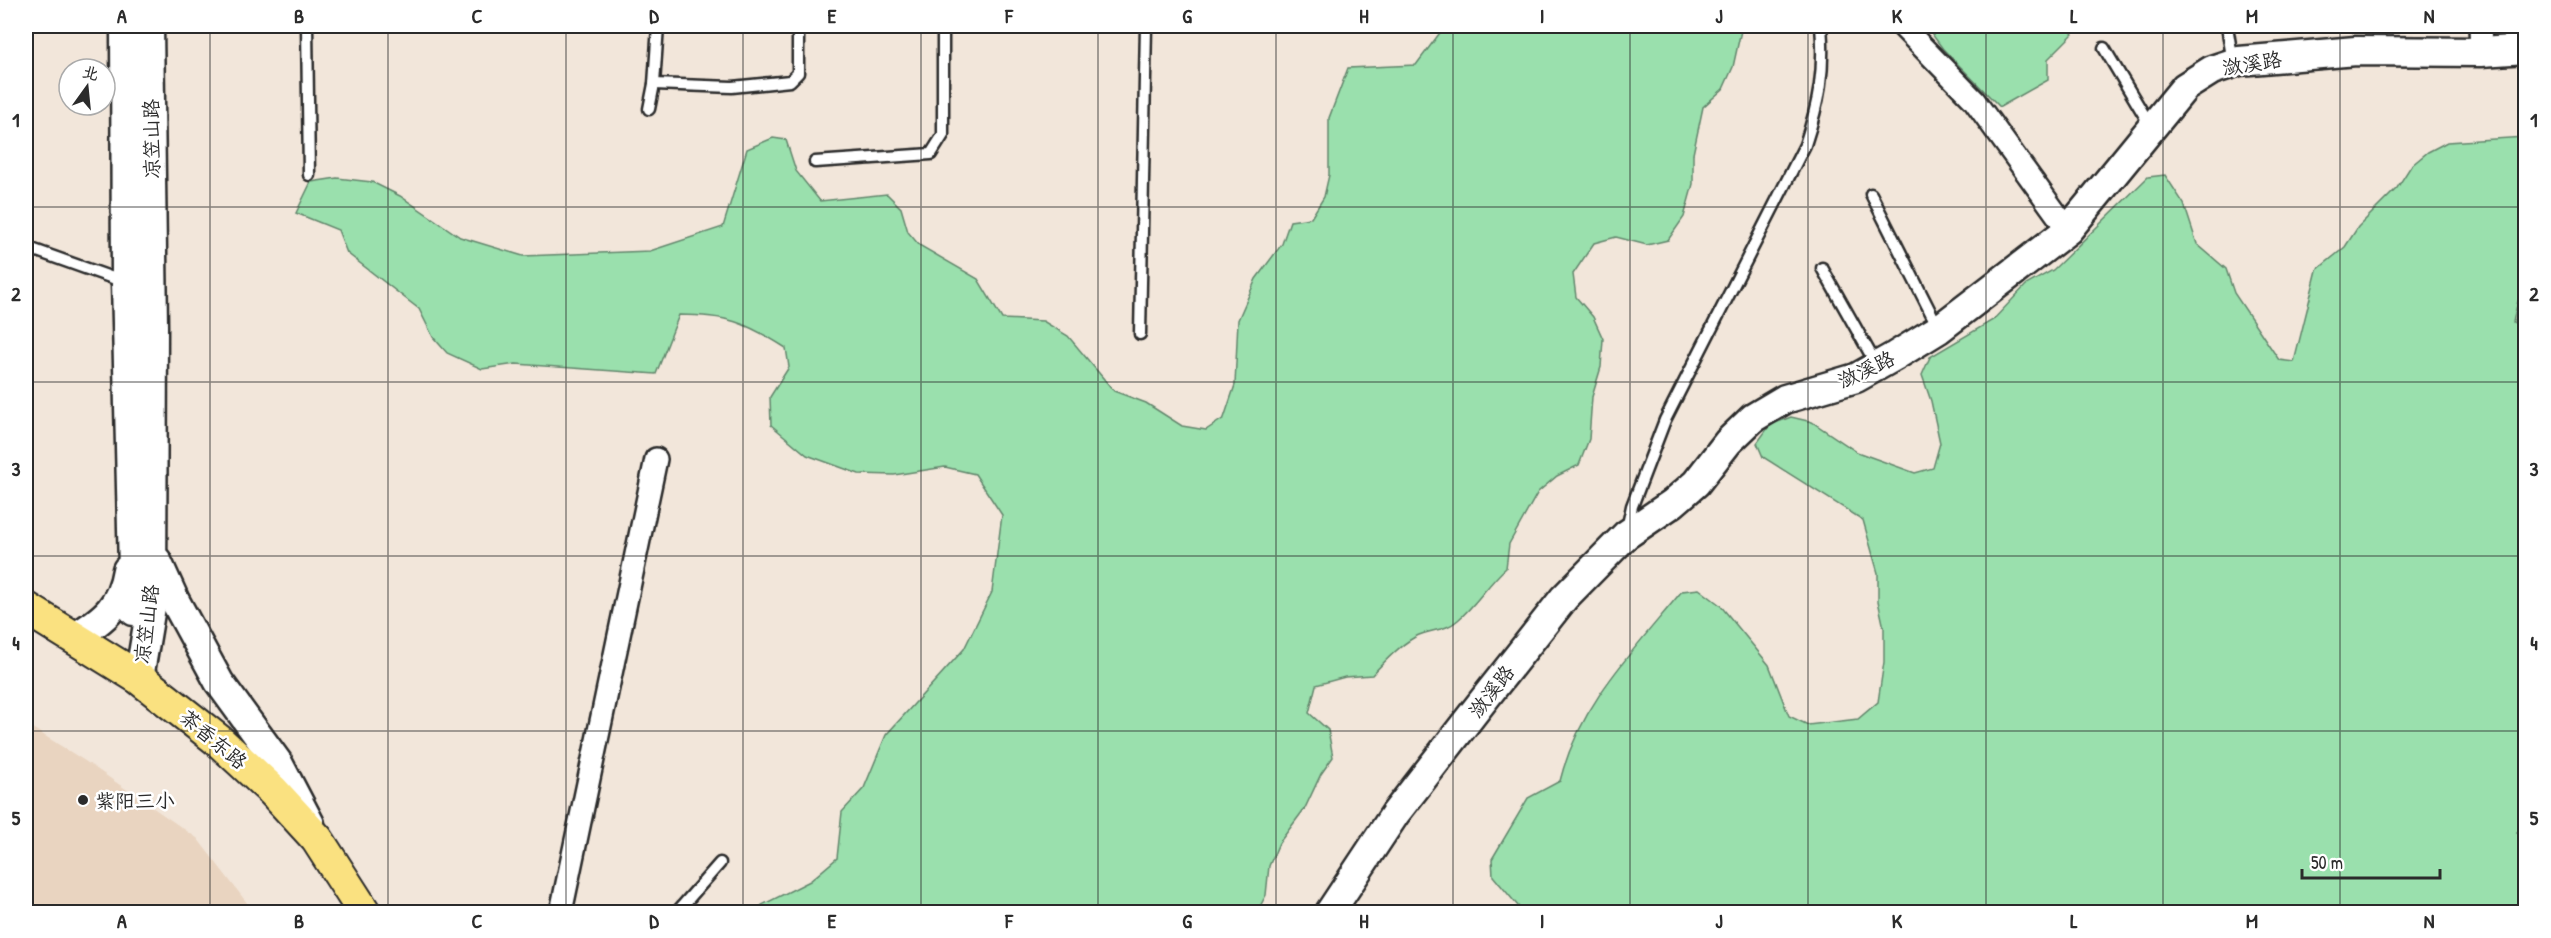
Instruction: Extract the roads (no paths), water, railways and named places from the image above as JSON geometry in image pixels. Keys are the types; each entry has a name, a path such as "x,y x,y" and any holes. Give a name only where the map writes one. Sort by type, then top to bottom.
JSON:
{"main road":[{"name":"凉笠山路","path":"125,26 126,282 141,544"},
{"name":"凉笠山路","path":"139,678 141,544 153,326 149,26"},
{"name":"潋溪路","path":"1330,912 1395,814 1489,693 1564,598 1626,535 1673,503 1696,483 1728,442 1753,418 1785,399 1856,378 1895,356 1939,329 2068,230 2185,87 2211,70 2233,63 2480,39 2526,49"},
{"path":"75,637 105,617 116,604 141,544"},
{"path":"141,544 219,682 278,763 317,839"},
{"name":"茶香东路","path":"26,608 139,678 219,741 273,791 317,839 364,912"}],"street":[{"path":"1902,26 1974,100 2068,230"},
{"path":"561,912 656,459"}],"lane":[{"path":"307,26 309,175"},
{"path":"649,109 654,84 658,26"},
{"path":"654,84 732,87 790,81 798,72 798,26"},
{"path":"815,162 931,154 943,135 943,26"},
{"path":"1140,334 1146,26"},
{"path":"1626,535 1632,506 1665,420 1805,146 1819,101 1823,51 1821,26"},
{"path":"2227,26 2233,63"},
{"path":"2104,48 2151,128"},
{"path":"1871,194 1939,329"},
{"path":"26,247 126,282"},
{"path":"1822,267 1876,365"},
{"path":"677,912 720,863"}],"place":[{"name":"紫阳三小","path":"83,800"}]}
